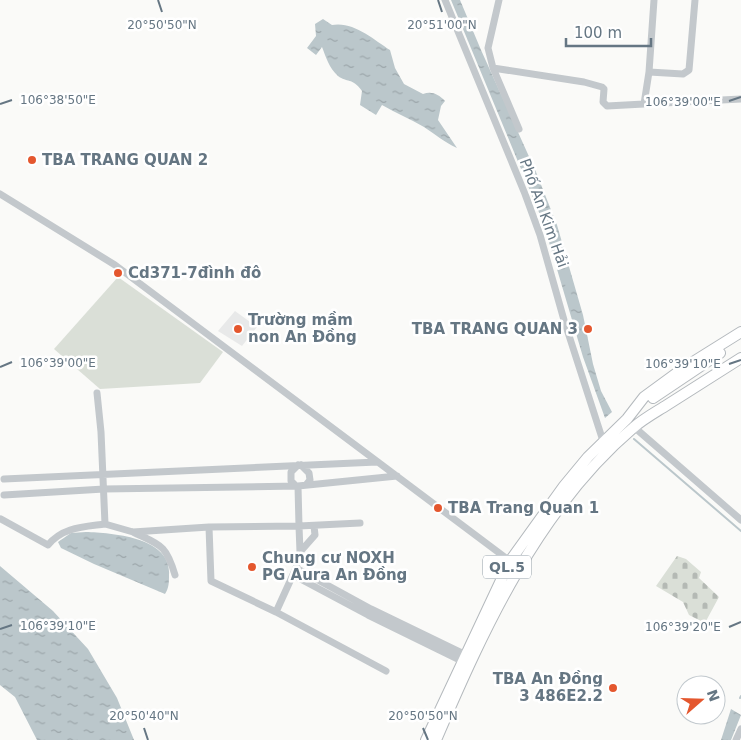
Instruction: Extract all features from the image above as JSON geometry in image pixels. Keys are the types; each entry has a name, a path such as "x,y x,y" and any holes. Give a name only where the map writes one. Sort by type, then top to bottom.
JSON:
{"highway":[{"name":"QL.5","path":"426,740 468,660 551,518 631,423 639,402 685,367 741,332"},
{"path":"631,423 656,401 741,340"},
{"path":"656,401 741,350"},
{"name":"QL.5","path":"436,740 510,561 564,486 603,441 741,358"}],"street":[{"name":"Phố An Kim Hải","path":"445,0 540,235 564,320 603,441"},
{"path":"499,0 488,48 493,68 519,129"},
{"path":"644,104 649,72 654,0"},
{"path":"649,72 683,74 690,68 695,0"},
{"path":"493,68 584,82 602,87 604,89 603,102 607,106 741,99"},
{"path":"0,194 115,265 510,561"},
{"path":"97,393 101,432 105,524"},
{"path":"631,423 741,520"},
{"path":"4,479 378,462"},
{"path":"299,465 309,474 310,480 306,485"},
{"path":"276,612 300,552 297,486 291,481 291,472 299,465"},
{"path":"4,495 104,489 297,486 396,476"},
{"path":"1,519 48,545 65,530 105,524 133,532 164,548 175,574"},
{"path":"133,532 209,527 314,526 360,523"},
{"path":"300,552 314,535 314,526"},
{"path":"209,527 211,581 276,612 386,671"},
{"path":"294,571 386,616 468,660"},
{"path":"736,740 741,729"}],"shaded area":[{"name":"Trường mầm non An Đồng","path":"235,311 257,327 242,346 218,331"}],"green space":[{"path":"118,277 223,352 200,383 100,389 54,349"},
{"path":"677,556 686,559 701,572 699,578 719,597 706,621 703,622 689,615 683,602 656,586"}],"water":[{"path":"451,0 460,0 536,172 557,225 583,315 593,364 601,391 612,412 605,418 583,357 543,222"},
{"path":"323,19 332,25 340,24 355,28 377,41 390,50 395,68 404,84 423,94 435,94 445,101 441,106 438,120 457,148 424,127 382,105 376,115 360,105 362,91 355,84 341,78 332,70 322,47 316,55 307,48 316,36 315,24"},
{"path":"86,532 124,536 151,545 161,552 167,562 169,575 169,583 165,594 61,548 58,542 71,533"},
{"path":"0,566 53,611 88,649 117,698 134,740 37,740 15,697 0,685"},
{"path":"731,709 741,715 731,740 721,740"}],"waterway":[{"path":"634,439 741,531"}],"place":[{"name":"TBA TRANG QUAN 2","path":"32,160"},
{"name":"Cd371-7đình đô","path":"118,273"},
{"name":"Trường mầm non An Đồng","path":"238,329"},
{"name":"TBA TRANG QUAN 3","path":"588,329"},
{"name":"TBA Trang Quan 1","path":"438,508"},
{"name":"Chung cư NOXH PG Aura An Đồng","path":"252,567"},
{"name":"TBA An Đồng 3 486E2.2","path":"613,688"}]}
